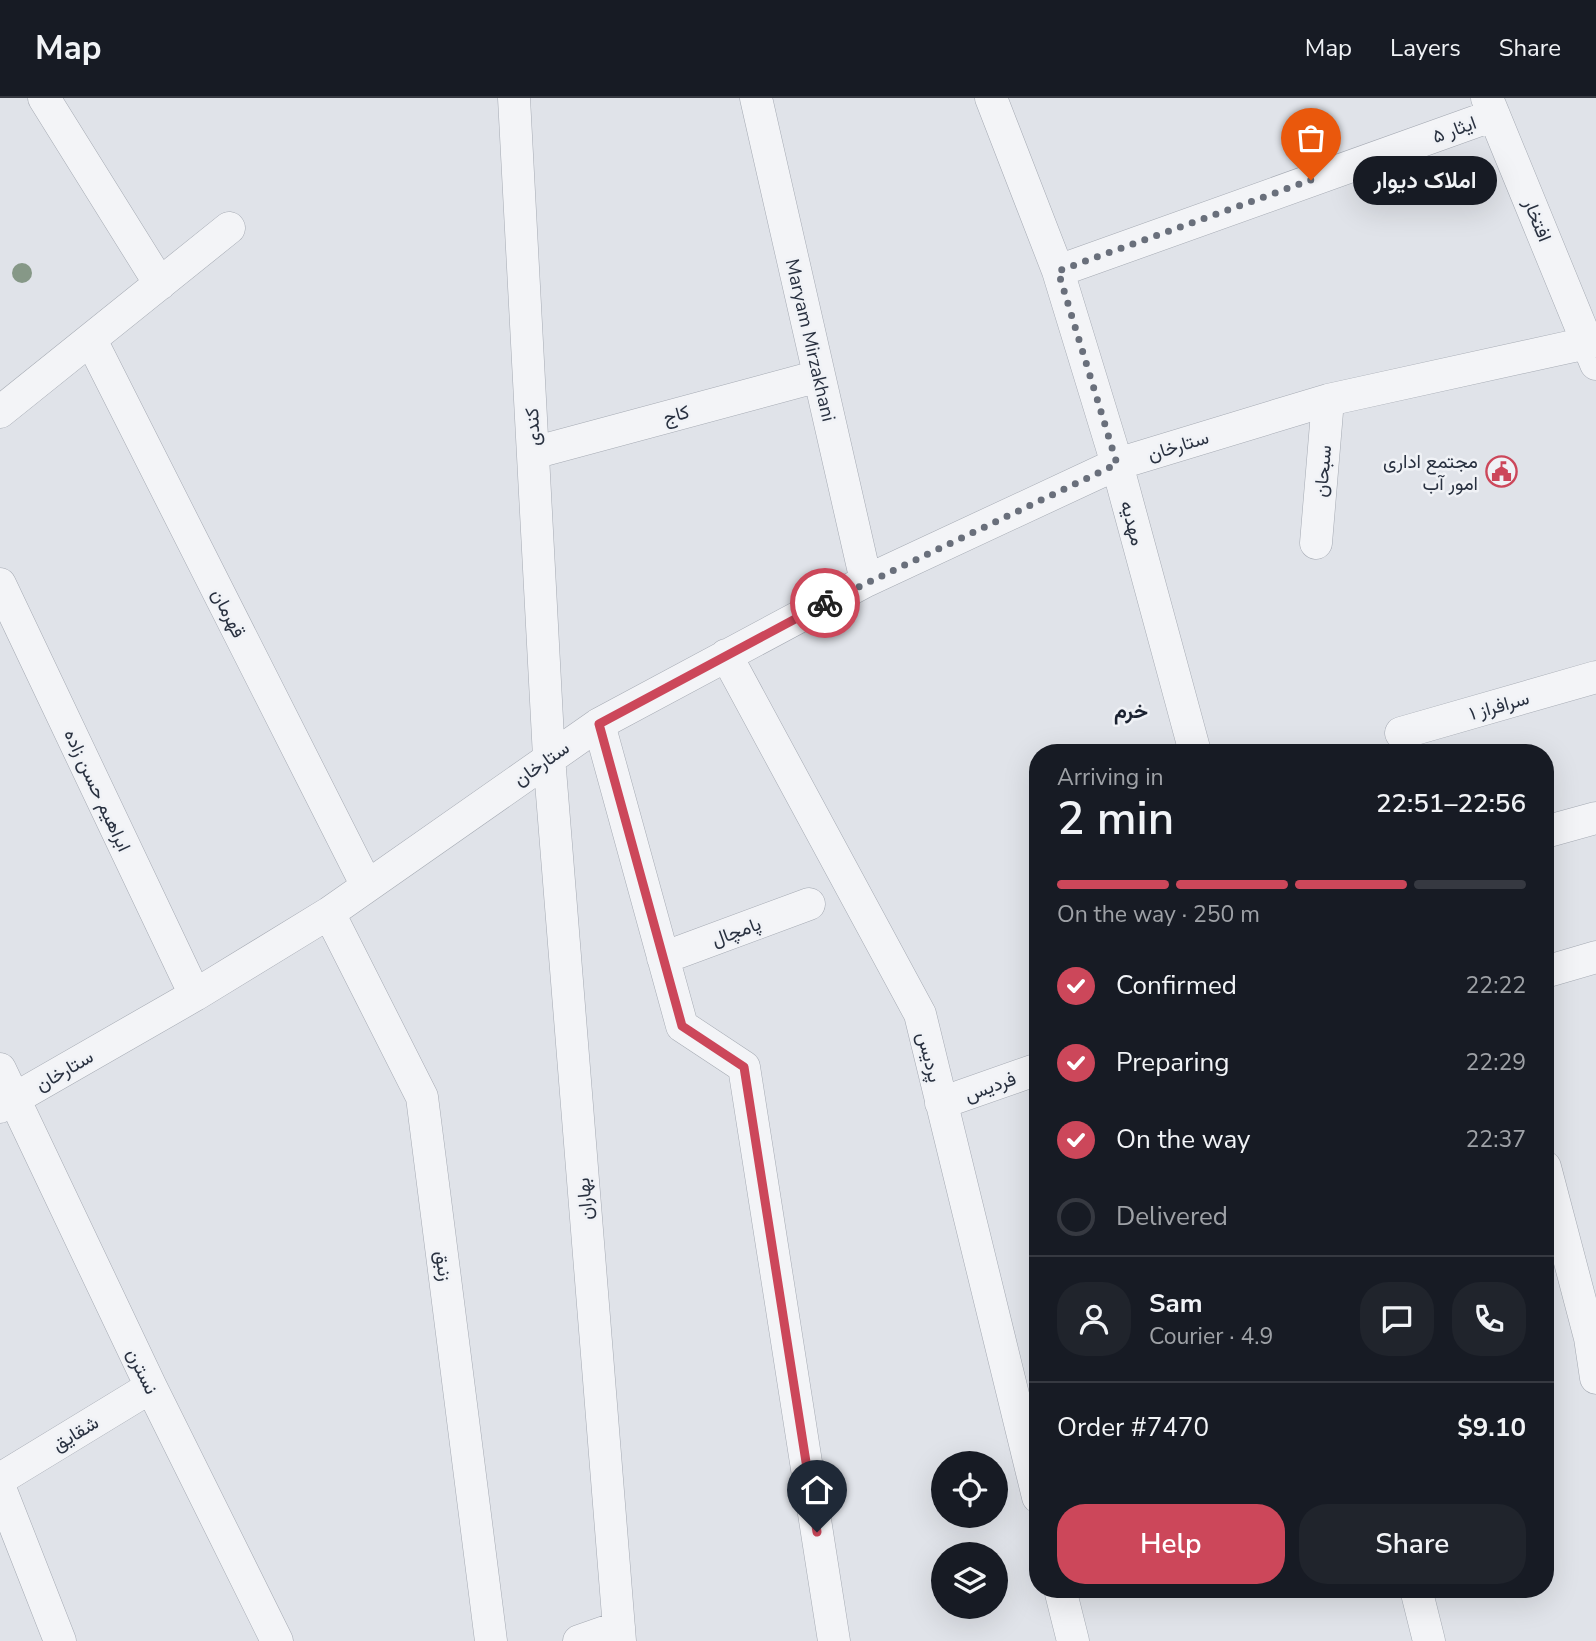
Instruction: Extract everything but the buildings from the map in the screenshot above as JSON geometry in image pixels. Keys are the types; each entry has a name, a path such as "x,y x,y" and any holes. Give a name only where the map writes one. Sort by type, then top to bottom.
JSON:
{"street":[{"path":"44,98 160,284"},
{"name":"کندی","path":"514,98 549,757"},
{"name":"Maryam Mirzakhani","path":"756,98 866,581"},
{"name":"مهدیه","path":"991,98 1058,271 1117,464 1193,744"},
{"name":"ایثار ۵","path":"1058,271 1490,106"},
{"name":"افتخار","path":"1490,106 1593,349"},
{"path":"0,412 229,228"},
{"name":"قهرمان","path":"90,340 367,886"},
{"name":"ستارخان","path":"7,1103 195,995 329,913 599,724 866,581 1117,464 1328,400 1593,349"},
{"name":"کاج","path":"533,453 819,376"},
{"name":"سبحان","path":"1316,543 1328,400"},
{"name":"ابراهیم حسن زاده","path":"0,584 195,995"},
{"name":"پردیس","path":"726,655 920,1014 1029,1460"},
{"name":"سرافراز ۱","path":"1401,733 1596,677"},
{"path":"599,724 682,1026 744,1067 834,1641"},
{"name":"بهاران","path":"549,757 620,1634"},
{"path":"1554,830 1596,818"},
{"name":"پامچال","path":"663,958 809,904"},
{"name":"زنبق","path":"329,913 422,1097 491,1641"},
{"path":"1554,969 1596,957"},
{"name":"نسترن","path":"0,1069 7,1103 277,1641"},
{"name":"فردیس","path":"941,1103 1029,1072"},
{"path":"1554,1199 1593,1338 1596,1378"},
{"name":"شقایق","path":"0,1479 151,1387"},
{"path":"0,1488 60,1641"},
{"path":"1062,1598 1073,1641"},
{"path":"1418,1598 1429,1641"},
{"path":"579,1641 620,1634"}],"way so far":[{"path":"825,603 866,581 1117,464 1058,271 1311,180"}],"place":[{"name":"املاک دیوار","path":"1311,180"},
{"name":"مجتمع اداری امور آب","path":"1501,472"}],"district":[{"name":"خرم","path":"1131,711"}],"route":[{"path":"817,1532 744,1067 682,1026 599,724 825,603"}]}
